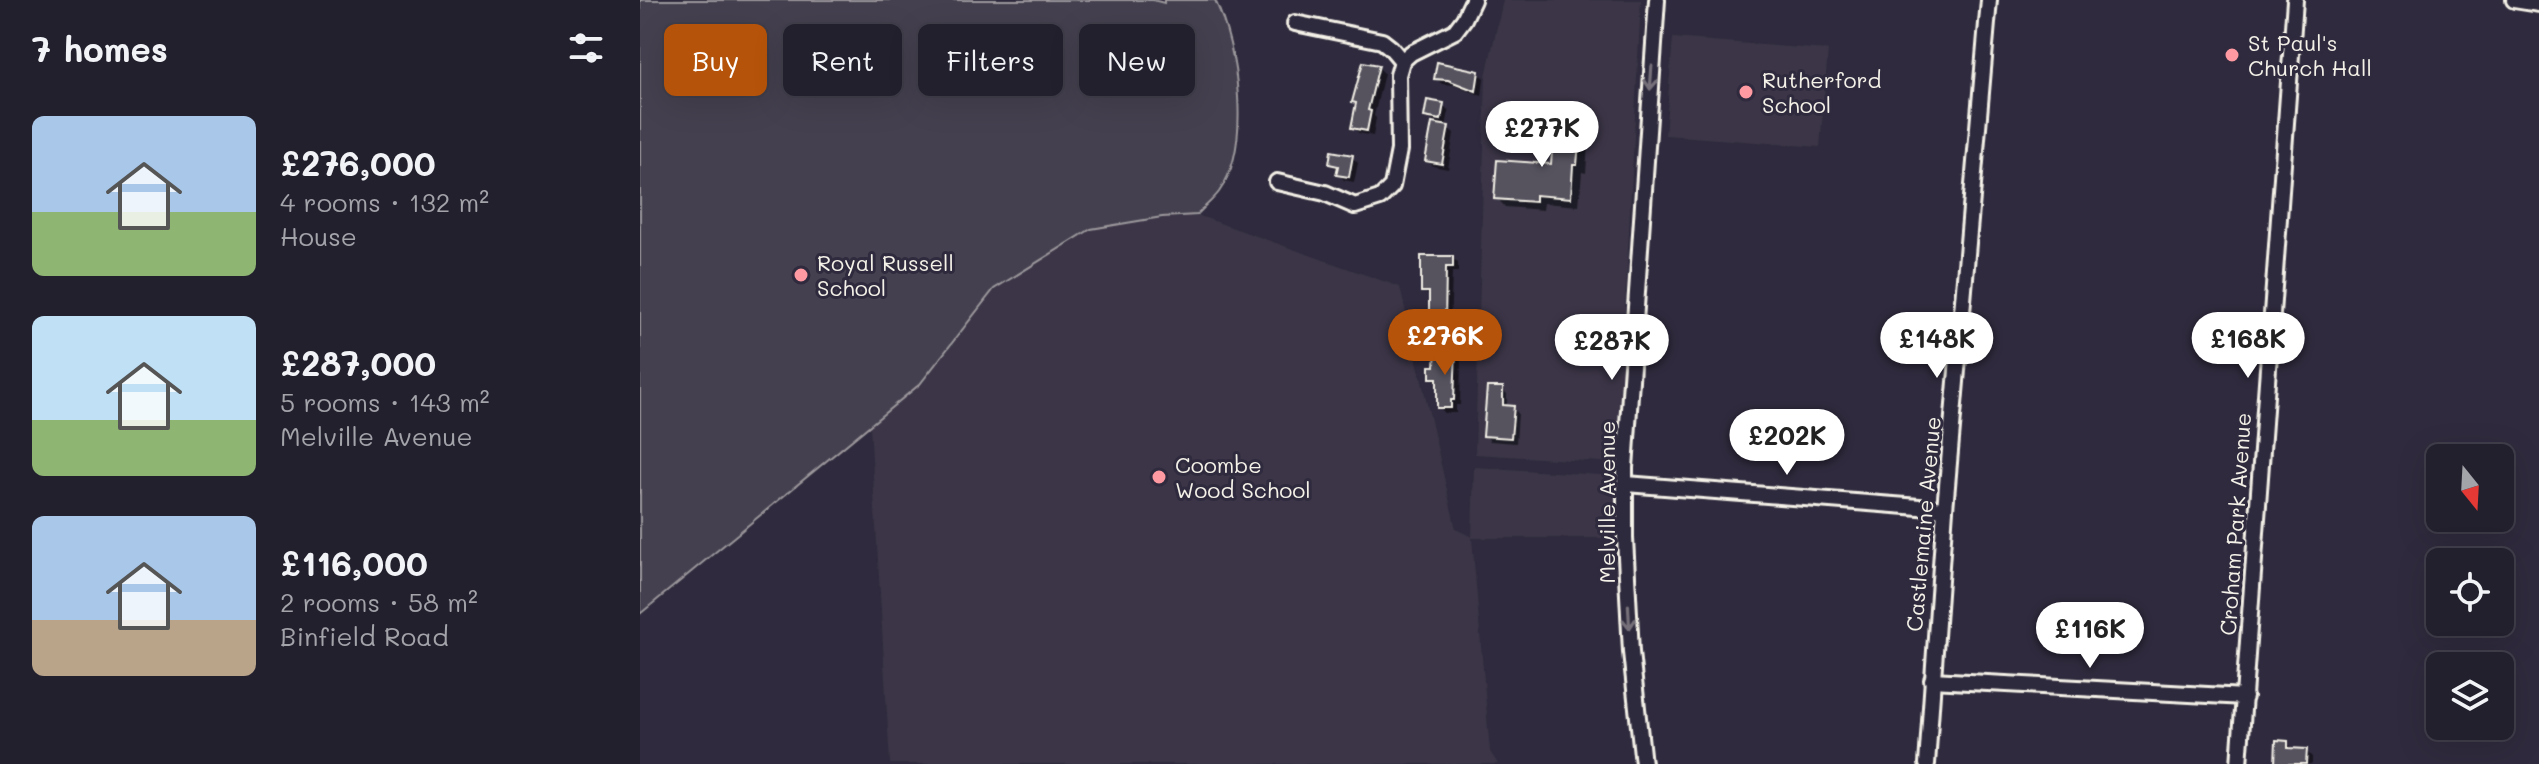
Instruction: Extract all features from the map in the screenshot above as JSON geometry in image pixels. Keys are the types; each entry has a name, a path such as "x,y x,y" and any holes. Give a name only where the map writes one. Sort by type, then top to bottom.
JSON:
{"street":[{"path":"1277,182 1325,193 1355,206 1380,198 1392,186 1399,150 1398,75 1402,61 1411,53 1455,31 1473,0"},
{"name":"Melville Avenue","path":"1643,764 1631,652 1625,468 1657,0"},
{"name":"Castlemaine Avenue","path":"1927,764 1945,509 1989,0"},
{"name":"Croham Park Avenue","path":"2239,764 2295,0"},
{"path":"2514,0 2539,4"},
{"path":"1295,23 1382,41 1402,61"},
{"path":"1626,484 1945,509"},
{"path":"1932,680 2245,697"}],"shaded area":[{"name":"Royal Russell School","path":"640,0 1153,0 1164,3 1164,0 1215,0 1230,44 1238,97 1236,149 1219,192 1197,215 1162,217 1091,229 994,289 920,384 640,614"},
{"path":"1503,0 1641,0 1617,463 1475,454 1486,76"},
{"name":"Rutherford School","path":"1673,38 1828,50 1820,147 1665,135"},
{"name":"Coombe Wood School","path":"1197,215 1400,287 1456,529 1472,537 1474,467 1617,476 1613,538 1472,538 1490,752 1498,764 890,764 870,425 920,384 994,289 1091,229 1162,217"}],"building":[{"path":"1363,62 1379,65 1368,110 1371,111 1367,131 1351,128 1356,103 1352,102"},
{"path":"1437,62 1479,71 1476,91 1448,80 1434,79"},
{"path":"1427,100 1444,103 1441,120 1424,117"},
{"path":"1555,117 1581,119 1571,198 1535,195 1535,202 1494,199 1497,160 1551,164"},
{"path":"1432,123 1449,126 1442,164 1425,161"},
{"path":"1331,151 1353,155 1349,177 1336,175 1338,166 1329,164"},
{"path":"1421,256 1453,256 1453,267 1446,267 1445,326 1429,325 1429,292 1421,292"},
{"path":"1436,350 1456,350 1451,408 1437,408 1437,378 1430,378 1430,366 1435,366"},
{"path":"1487,387 1503,387 1503,405 1514,406 1511,438 1483,436"},
{"path":"2276,740 2288,741 2288,748 2307,749 2306,764 2275,764"}],"place":[{"name":"St Paul's Church Hall","path":"2232,55"},
{"name":"Rutherford School","path":"1746,92"},
{"name":"Royal Russell School","path":"801,275"},
{"name":"Coombe Wood School","path":"1159,477"}]}
